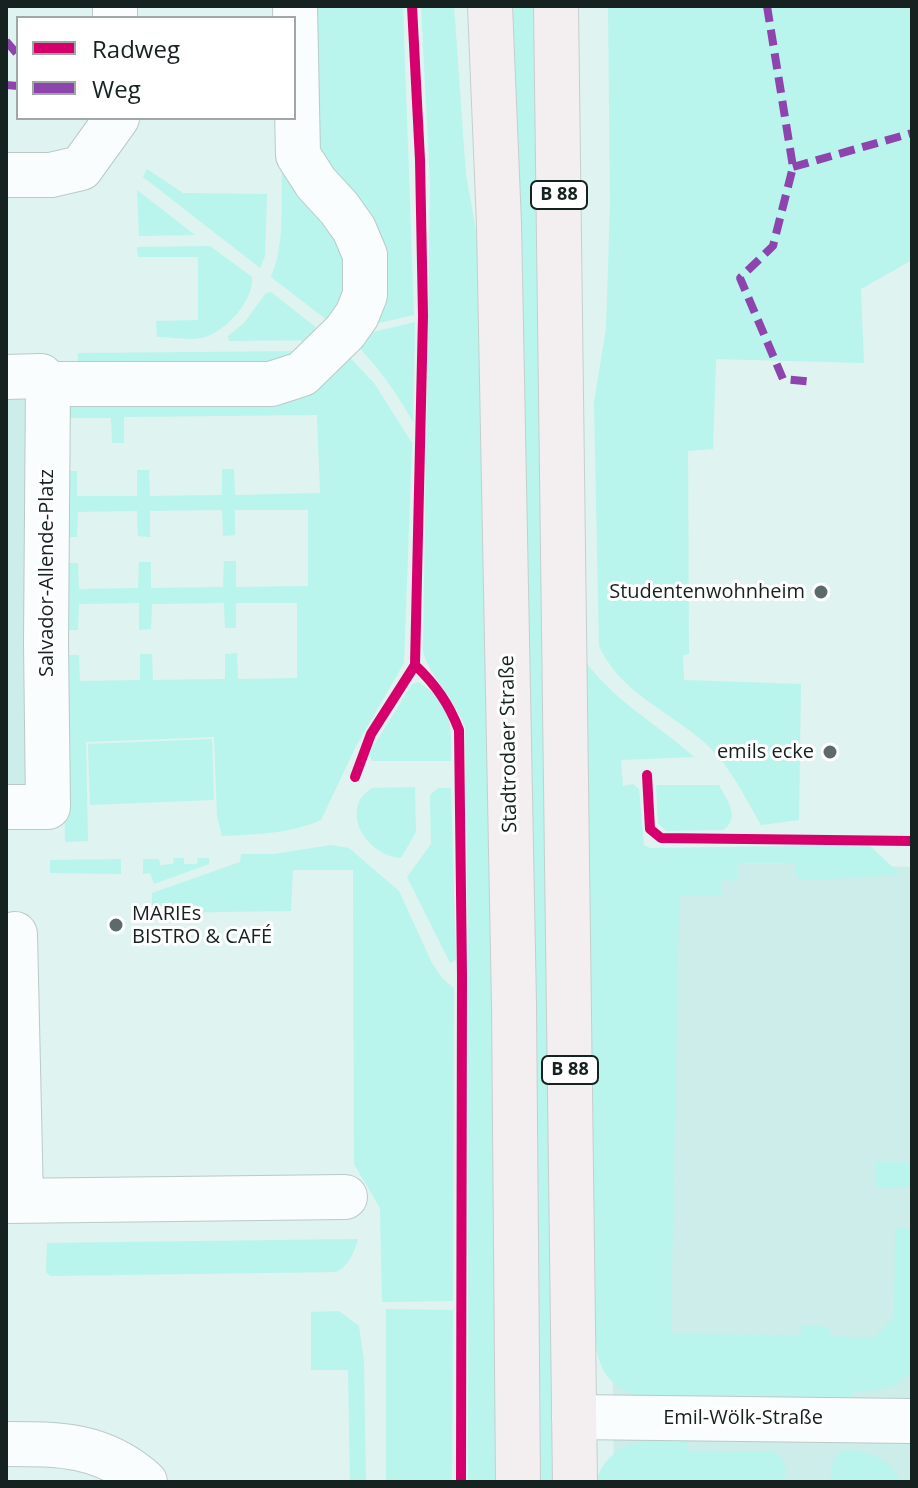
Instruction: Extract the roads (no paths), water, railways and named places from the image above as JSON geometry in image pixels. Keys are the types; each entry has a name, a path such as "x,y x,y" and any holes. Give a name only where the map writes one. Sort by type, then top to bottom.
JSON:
{"main road":[{"name":"Stadtrodaer Straße","path":"490,6 500,240 518,1482"},
{"name":"B 88","path":"556,6 575,1482"}],"street":[{"path":"27,381 271,384 302,374 345,332 357,315 365,295 365,255 354,229 316,183 298,155 296,56"},
{"path":"6,175 51,175 81,168 116,120"},
{"name":"Salvador-Allende-Platz","path":"27,381 46,643 27,807"},
{"path":"15,934 13,1201 345,1197"},
{"name":"Emil-Wölk-Straße","path":"574,1417 912,1421"},
{"path":"6,1444 54,1444 82,1448 114,1458 145,1482"}],"place":[{"name":"Studentenwohnheim","path":"821,592"},
{"name":"emils ecke","path":"830,752"},
{"name":"MARIEs BISTRO & CAFÉ","path":"116,925"}]}
